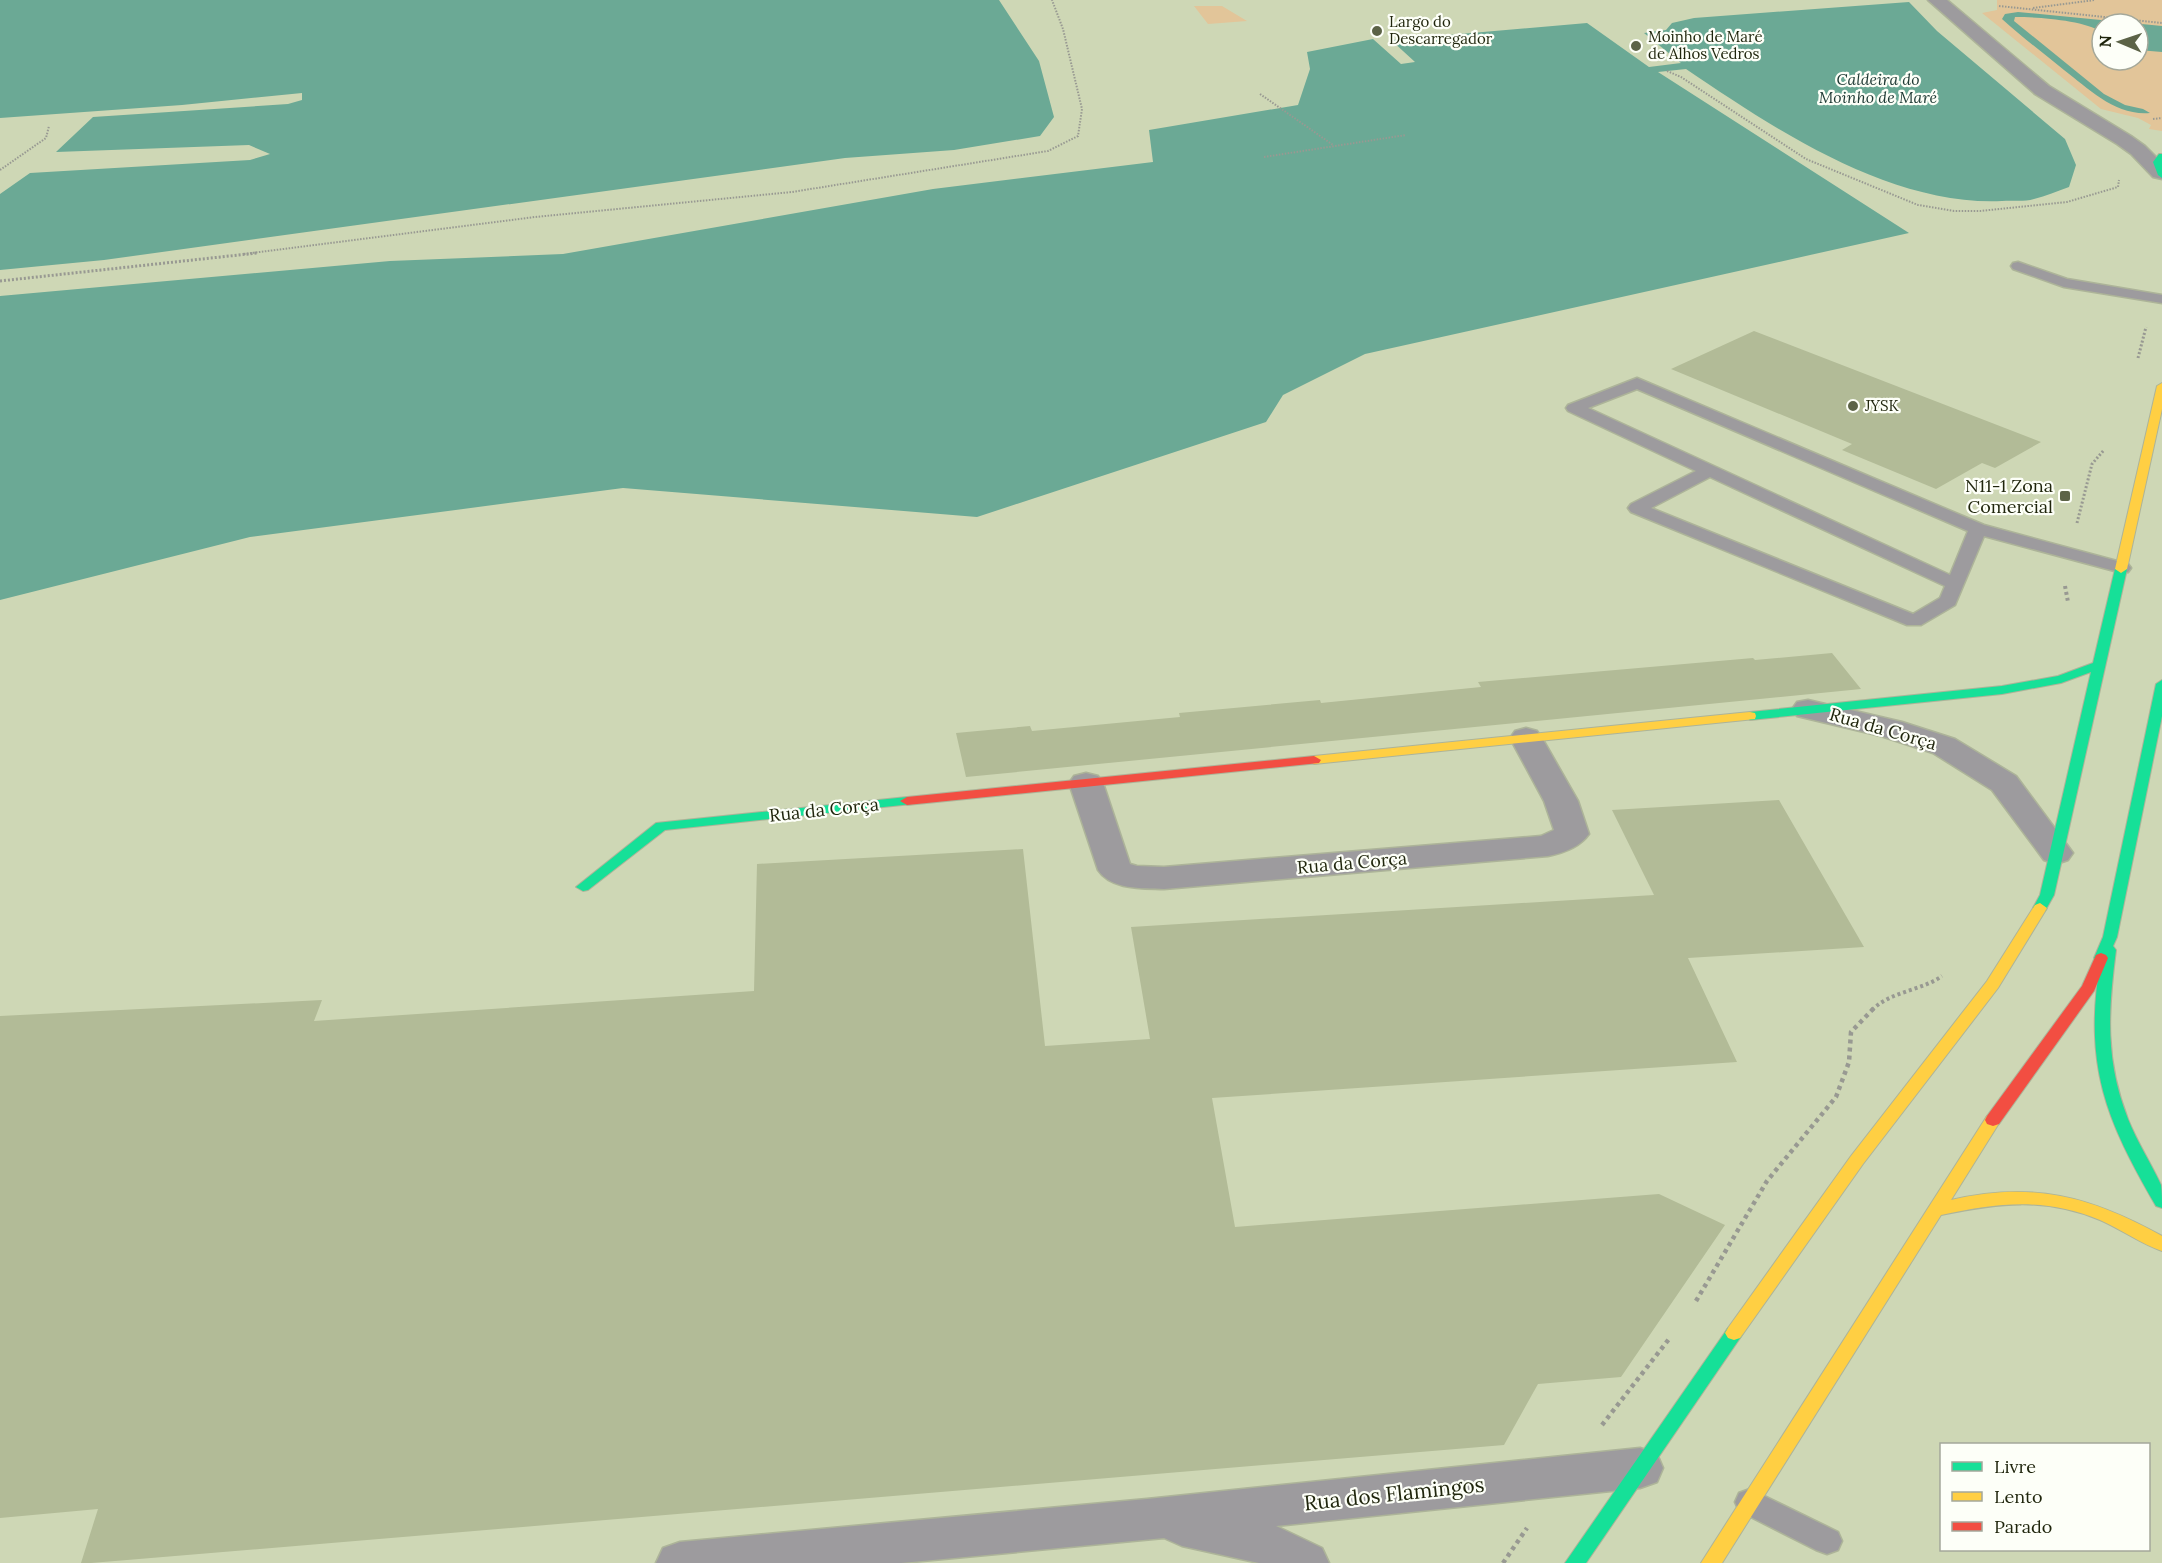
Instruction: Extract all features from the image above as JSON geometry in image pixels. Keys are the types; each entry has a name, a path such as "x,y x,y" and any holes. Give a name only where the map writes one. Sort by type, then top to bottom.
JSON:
{"main road":[{"path":"1575,1563 1766,1285 1880,1129 1999,977 2034,923 2046,895 2162,386"},
{"name":"Rua da Corça","path":"583,887 661,826 2039,684 2099,665"},
{"path":"2160,701 2110,937 2101,1012 2104,1059 2116,1110 2136,1155 2162,1202"},
{"path":"1711,1563 2004,1103 2089,987 2110,937"},
{"path":"1936,1210 1996,1198 2034,1196 2078,1204 2131,1225 2162,1244"}],"street":[{"path":"1937,0 2042,90 2098,123 2161,168"},
{"path":"2098,123 2151,136"},
{"name":"Rua da Corça","path":"1808,709 1891,729 1944,746 2004,783 2056,853"},
{"name":"Rua da Corça","path":"1086,783 1115,870 1132,877 1164,878 1548,846 1572,834 1561,801 1526,738"},
{"name":"Rua dos Flamingos","path":"680,1563 1147,1519 1640,1468"},
{"name":"Rua dos Flamingos","path":"1147,1519 1268,1544 1305,1563"}],"lane":[{"path":"2018,266 2064,283 2157,298"},
{"path":"1955,584 1574,408 1637,382 1978,529 2122,568"},
{"path":"1710,470 1637,508 1914,621 1948,601 1978,529"},
{"path":"1750,1502 1827,1541"}],"path":[{"path":"0,281 337,244 535,218 792,192 1048,151 1078,136 1082,109 1063,29 1052,0"},
{"path":"2026,9 2095,0"},
{"path":"1991,6 2162,23"},
{"path":"1667,71 1682,77 1806,159 1825,165 1858,183 1918,205 1954,211 1980,212 2067,202 2118,187 2122,174"},
{"path":"1260,94 1334,146"},
{"path":"0,170 18,162 30,147 46,138 50,126"},
{"path":"1264,157 1406,135"},
{"path":"2137,363 2157,298"},
{"path":"2069,604 2064,581 2066,552 2075,531 2092,464 2107,448"},
{"path":"1694,1304 1767,1181 1836,1097 1849,1062 1851,1032 1876,1006 1904,991 1935,981 1949,970"},
{"path":"1503,1563 1561,1476 1676,1329"}],"shaded area":[{"path":"1997,0 2162,0 2162,131 2149,129 2151,125 2138,118 2101,109 1982,13 1997,10"},
{"path":"1194,6 1222,6 1247,21 1208,24"}],"water":[{"path":"0,0 999,0 1039,61 1054,117 1040,136 954,150 845,158 104,260 0,270 0,194 30,173 250,160 270,154 249,145 56,152 93,117 288,104 302,100 302,93 182,105 0,118"},
{"name":"Caldeira do Moinho de Maré","path":"1909,2 1937,31 2065,139 2076,165 2069,187 2022,201 1960,199 1918,191 1877,178 1796,139 1686,69 1658,72 1909,233 1365,354 1283,395 1266,422 977,517 623,488 250,537 0,600 0,296 390,261 563,254 933,189 1153,162 1149,130 1298,105 1310,69 1307,52 1373,39 1401,64 1415,62 1391,40 1587,23 1649,67 1681,63 1644,33 1666,30 1672,23 1694,18"},
{"path":"2018,12 2090,19 2090,27 2060,20 2036,18 2015,17 2014,21 2104,94 2125,105 2150,113 2125,110 2103,100 2002,19 2005,14"},
{"path":"2150,25 2162,26 2162,52 2150,51"}],"building":[{"name":"JYSK","path":"1754,331 2041,442 1995,468 1982,463 1936,489 1842,450 1852,444 1671,369"},
{"path":"1832,653 1861,689 966,777 956,733 1030,726 1032,731 1180,717 1179,713 1320,700 1321,703 1481,687 1478,682"},
{"path":"1779,800 1864,947 1688,958 1737,1062 1212,1098 1235,1227 1659,1194 1725,1225 1621,1377 1538,1384 1504,1445 91,1563 81,1563 98,1509 0,1518 0,1016 322,1000 314,1021 754,991 757,864 1023,849 1045,1046 1150,1039 1131,927 1654,895 1612,810"}],"traffic: fast":[{"path":"2162,156 2157,162 2162,175"},
{"path":"2040,908 2047,895 2121,569"},
{"path":"1750,716 2002,690 2061,679 2099,665"},
{"path":"2101,958 2110,937 2162,684"},
{"path":"583,887 661,826 907,801"},
{"path":"2109,950 2101,1023 2107,1078 2130,1142 2162,1202"},
{"path":"1575,1563 1734,1333"}],"traffic: slow":[{"path":"2121,569 2162,386"},
{"path":"1314,760 1750,716"},
{"path":"1734,1333 1857,1160 1992,985 2040,908"},
{"path":"1711,1563 1993,1120"},
{"path":"1936,1210 1995,1198 2039,1198 2103,1214 2162,1244"}],"traffic: jam":[{"path":"907,801 1314,760"},
{"path":"1993,1120 2089,987 2101,958"}],"place":[{"name":"Largo do Descarregador","path":"1377,31"},
{"name":"Moinho de Maré de Alhos Vedros","path":"1636,46"},
{"name":"JYSK","path":"1853,406"},
{"name":"N11-1 Zona Comercial","path":"2065,496"}]}
